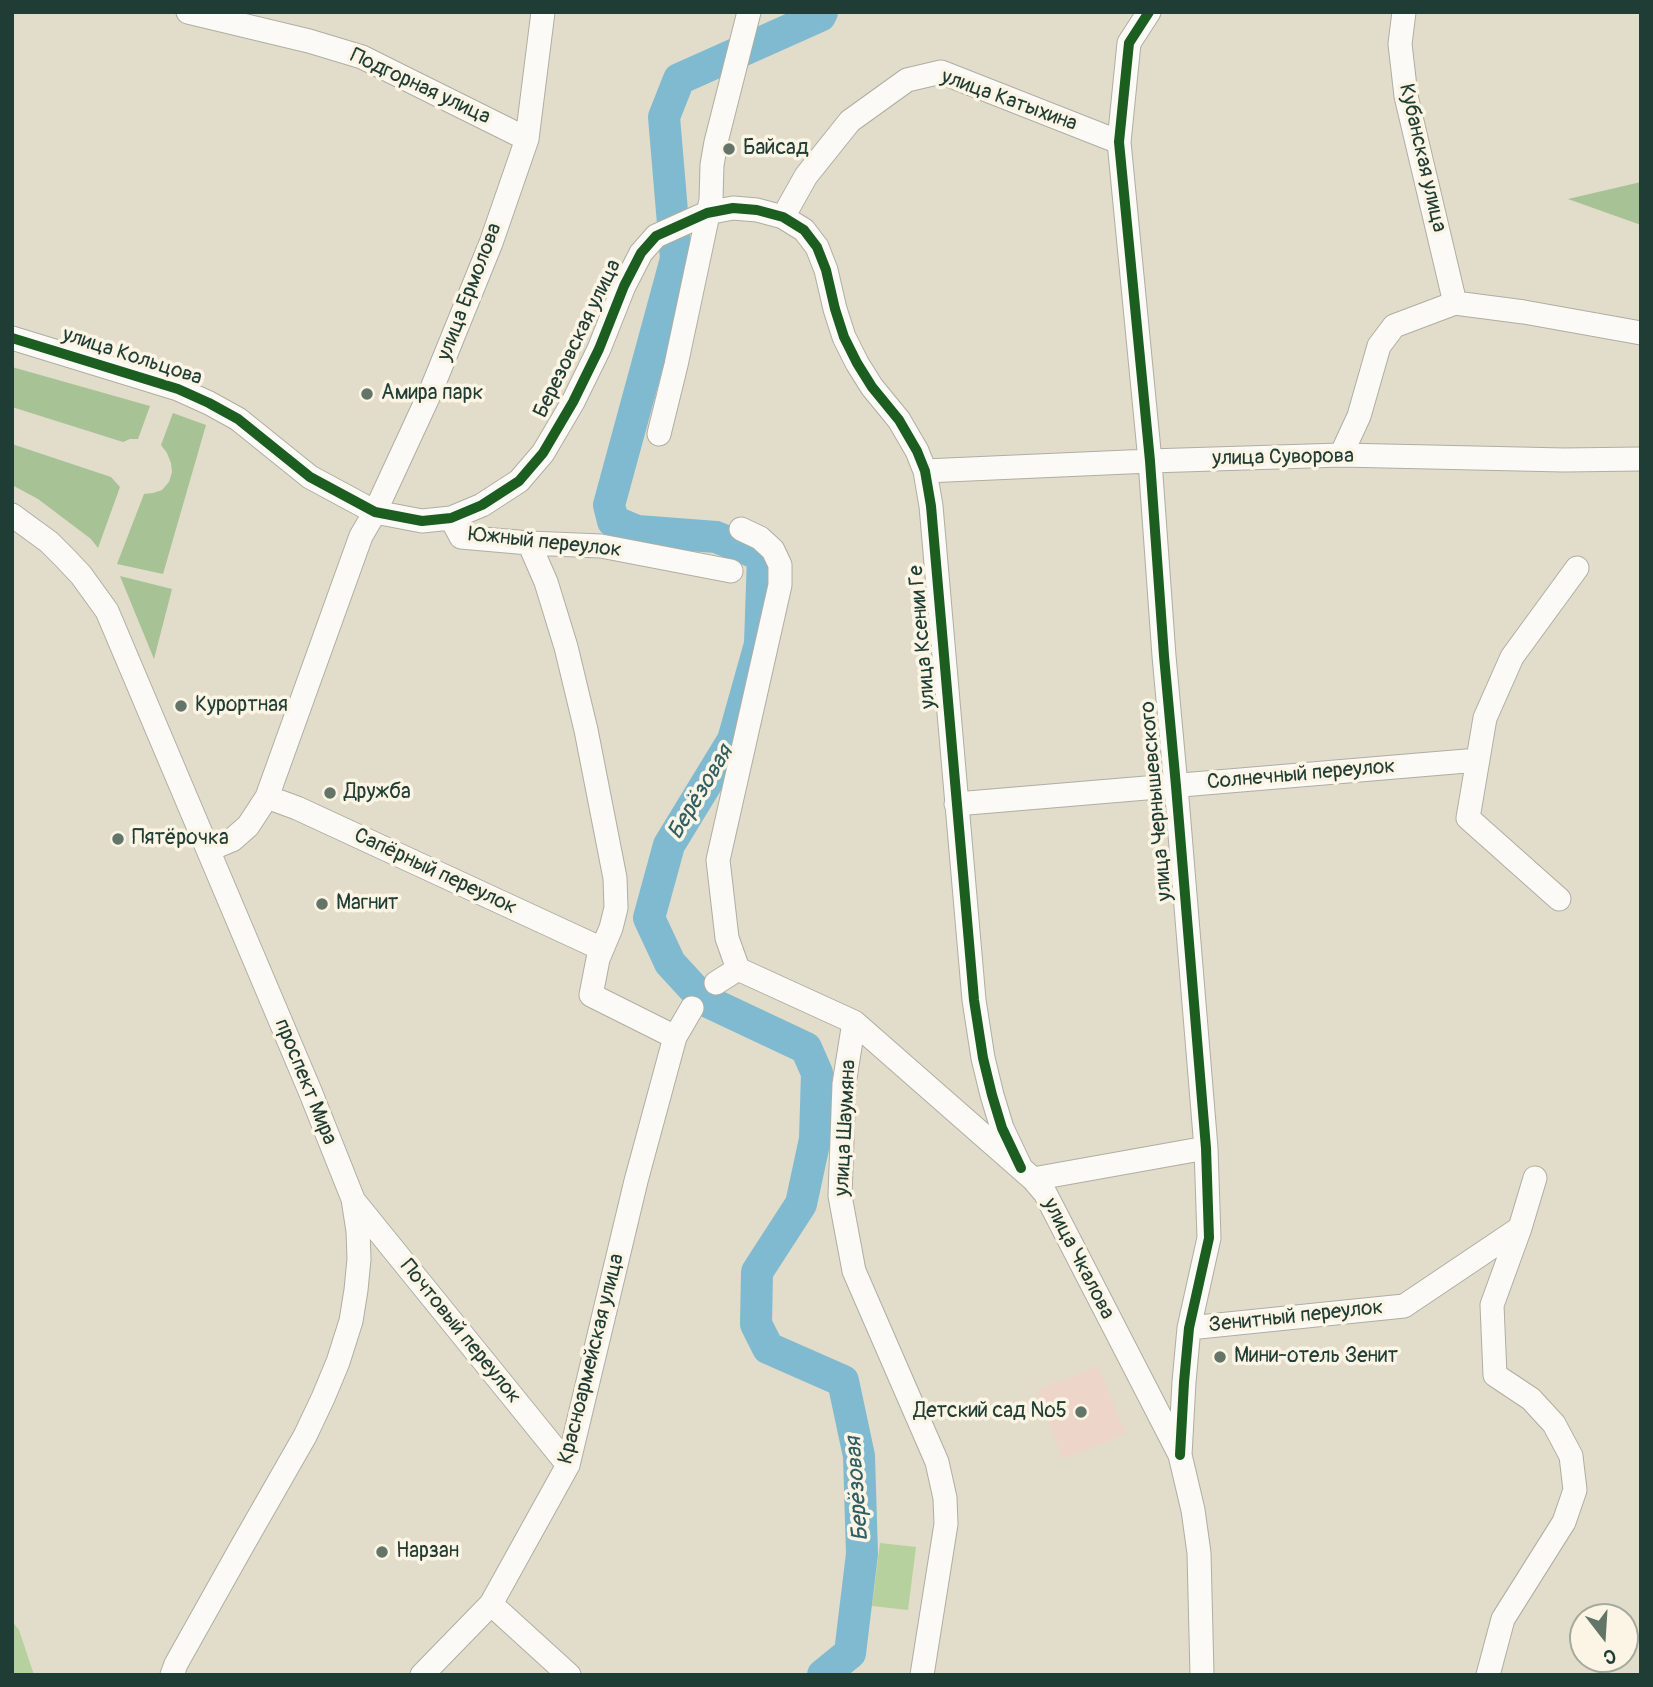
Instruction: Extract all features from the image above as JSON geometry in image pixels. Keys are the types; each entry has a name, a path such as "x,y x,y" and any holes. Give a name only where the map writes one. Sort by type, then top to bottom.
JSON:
{"street":[{"name":"Подгорная улица","path":"188,12 309,41 362,57 527,139"},
{"name":"улица Ермолова","path":"208,850 232,840 248,826 267,797 361,536 375,512 446,353 491,243 527,139 543,12"},
{"path":"659,435 676,365 702,216 710,200 716,142 749,12"},
{"path":"1119,142 1129,43 1149,12"},
{"name":"Кубанская улица","path":"1404,12 1400,44 1406,96 1455,303"},
{"name":"улица Катыхина","path":"783,216 806,176 850,121 906,80 941,72 1119,142"},
{"name":"улица Чернышевского","path":"1119,142 1150,461 1206,1148 1209,1238 1189,1328 1180,1455"},
{"name":"улица Ксении Ге","path":"702,216 733,208 757,210 783,216 804,230 817,247 826,270 844,337 856,363 899,421 917,451 925,471 932,506 974,1000 983,1058 1002,1128 1027,1174"},
{"name":"Березовская улица","path":"375,512 422,521 451,518 482,505 519,481 543,453 573,402 641,253 656,236 702,216"},
{"path":"1341,455 1359,416 1379,346 1394,326 1455,303 1524,312 1641,333"},
{"name":"улица Кольцова","path":"12,338 178,389 209,403 238,419 310,477 375,512"},
{"name":"улица Суворова","path":"925,471 1341,455 1641,460"},
{"name":"проспект Мира","path":"12,515 57,550 81,575 107,611 353,1199 358,1231 356,1290 351,1321 338,1362 305,1436 172,1675"},
{"name":"Южный переулок","path":"451,518 461,537 601,546 731,571"},
{"path":"716,983 737,969 727,938 718,860 780,584 780,565 773,550 760,538 741,529"},
{"path":"530,543 566,647 586,730 615,878 616,908 598,959 591,995 675,1037"},
{"path":"1559,899 1468,818 1485,718 1512,657 1577,568"},
{"name":"Солнечный переулок","path":"956,804 1478,760"},
{"name":"Сапёрный переулок","path":"267,797 341,828 602,949"},
{"name":"улица Чкалова","path":"737,969 854,1022 1027,1174 1045,1193 1180,1455 1193,1510 1199,1553 1202,1675"},
{"name":"Красноармейская улица","path":"422,1675 491,1604 568,1465 636,1181 675,1037 692,1008"},
{"name":"улица Шаумяна","path":"854,1022 844,1084 840,1196 854,1271 937,1462 945,1497 946,1524 922,1675"},
{"path":"1027,1174 1206,1148"},
{"path":"1488,1675 1503,1619 1564,1522 1575,1490 1571,1456 1554,1424 1531,1399 1495,1376 1492,1306 1535,1178"},
{"name":"Почтовый переулок","path":"353,1199 568,1465"},
{"name":"Зенитный переулок","path":"1189,1328 1404,1306 1520,1228"},
{"path":"491,1604 569,1675"}],"shaded area":[{"name":"Детский сад №5","path":"1098,1366 1126,1434 1063,1459 1036,1391"}],"green space":[{"path":"1641,182 1641,225 1568,199"},
{"path":"12,367 150,406 138,439 123,442 12,407"},
{"path":"173,413 206,425 163,574 117,564 144,494 162,490 169,482 171,463 161,445"},
{"path":"12,444 111,477 120,487 98,548 91,539 38,499 12,485"},
{"path":"120,576 172,589 154,659"},
{"path":"880,1543 916,1547 908,1610 872,1606"},
{"path":"12,1621 19,1630 34,1675 12,1675"}],"waterway":[{"name":"Берёзовая","path":"822,12 820,16 679,79 664,117 676,259 609,505 613,521 637,531 716,537 763,556 760,644 733,740 669,845 649,918 670,963 704,1000 806,1048 817,1073 815,1139 801,1204 757,1272 756,1324 768,1348 843,1381 859,1456 862,1554 850,1653 823,1675"}],"cycle path":[{"path":"1149,12 1129,43 1119,142 1150,461 1206,1148 1209,1238 1189,1328 1180,1455"},
{"path":"12,338 178,389 209,403 238,419 310,477 375,512 422,521 451,518 482,505 519,481 543,453 573,402 599,349 624,286 641,253 656,236 707,213 733,208 757,210 783,217 804,230 817,247 844,337 857,363 872,387 899,420 925,471 931,506 974,1000 992,1095 1002,1128 1021,1168"}],"place":[{"name":"Байсад","path":"729,149"},
{"name":"Амира парк","path":"367,394"},
{"name":"Курортная","path":"181,706"},
{"name":"Дружба","path":"330,793"},
{"name":"Пятёрочка","path":"118,839"},
{"name":"Магнит","path":"322,904"},
{"name":"Мини-отель Зенит","path":"1220,1357"},
{"name":"Детский сад №5","path":"1081,1412"},
{"name":"Нарзан","path":"382,1552"}]}
